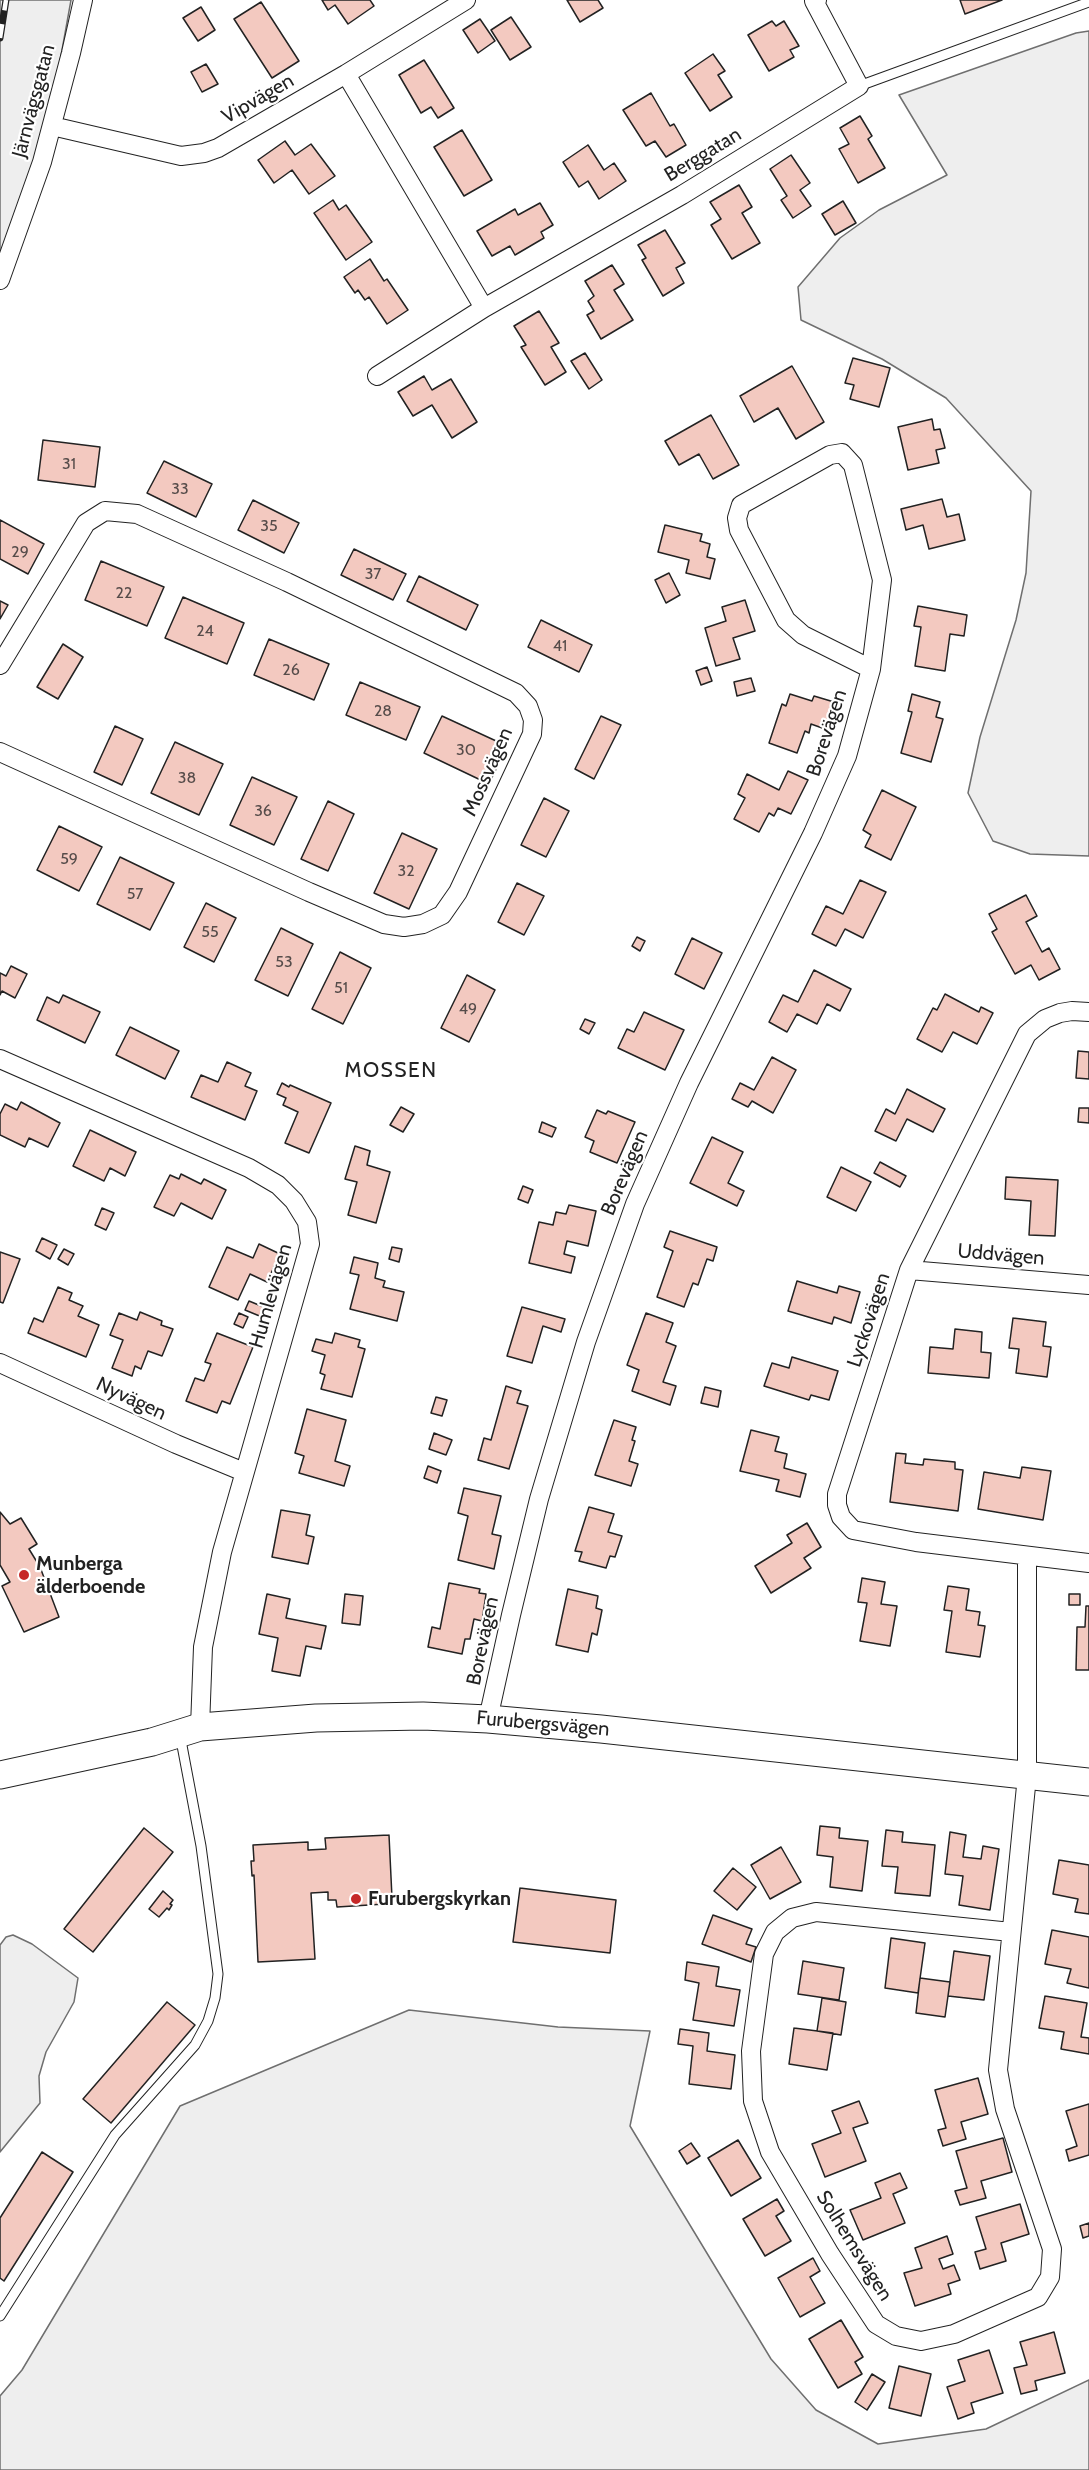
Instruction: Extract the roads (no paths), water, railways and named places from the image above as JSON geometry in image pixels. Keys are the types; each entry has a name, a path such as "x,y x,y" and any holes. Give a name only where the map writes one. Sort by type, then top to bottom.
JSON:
{"street":[{"name":"Järnvägsgatan","path":"0,280 42,162 83,0"},
{"name":"Vipvägen","path":"52,126 181,156 204,153 346,74 466,0"},
{"path":"815,0 859,86"},
{"path":"346,74 484,308"},
{"name":"Berggatan","path":"377,376 484,308 682,195 859,86"},
{"name":"Borevägen","path":"488,1719 539,1499 586,1342 634,1204 689,1083 813,833 847,756 871,669 882,580 853,465 842,453 830,455 741,505 737,518 739,530 786,620 803,635 871,669"},
{"name":"Mossvägen","path":"0,665 86,523 105,511 137,514 287,582 516,693 528,706 534,720 532,734 458,892 442,915 423,924 404,927 384,924 309,892 0,752"},
{"name":"Lyckovägen","path":"1089,1012 1060,1013 1045,1019 1027,1034 909,1270 837,1494 837,1505 841,1516 853,1530 916,1542 1089,1563"},
{"name":"Humlevägen","path":"0,1059 249,1168 278,1185 294,1201 307,1222 310,1244 222,1552 203,1647 190,1730"},
{"name":"Uddvägen","path":"909,1270 1089,1285"},
{"name":"Nyvägen","path":"0,1363 244,1473"},
{"path":"1027,1557 1027,1776"},
{"name":"Furubergsvägen","path":"0,1775 152,1742 190,1730 368,1716 488,1719 613,1730 1089,1782"},
{"name":"Solhemsvägen","path":"1011,1932 816,1912 792,1918 776,1932 764,1954 751,2051 753,2101 770,2152 830,2254 876,2324 896,2336 921,2341 954,2334 1038,2297 1050,2277 1052,2249 1005,2109 998,2070 1027,1776"}],"lane":[{"path":"859,86 1089,2"},
{"path":"0,2316 115,2134 195,2044 208,2021 215,1998 218,1974 201,1845 190,1730"}],"railway":[{"path":"0,38 6,0"}],"place":[{"name":"Munberga älderboende","path":"24,1575"},
{"name":"Furubergskyrkan","path":"356,1899"}],"district":[{"name":"MOSSEN","path":"391,1071"}]}
